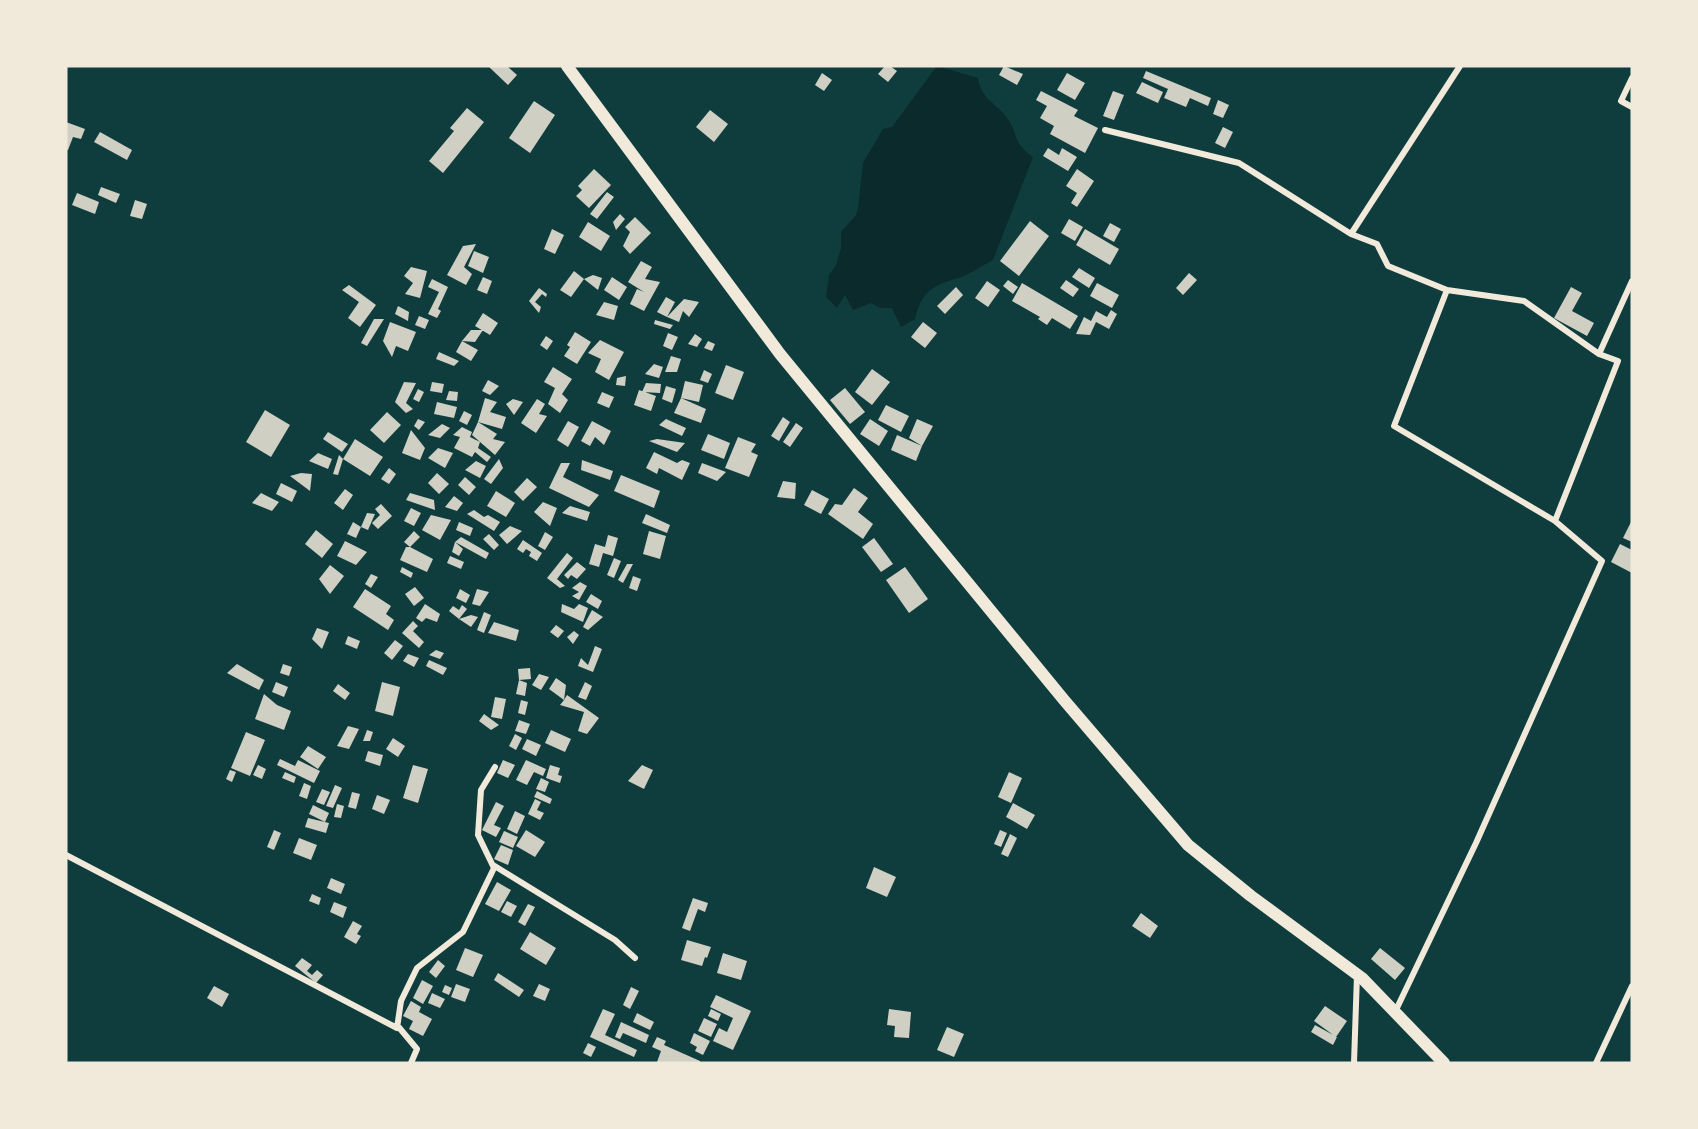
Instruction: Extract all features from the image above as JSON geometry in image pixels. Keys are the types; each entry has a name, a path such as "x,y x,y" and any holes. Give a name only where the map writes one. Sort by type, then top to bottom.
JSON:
{"main road":[{"path":"567,66 780,354 1064,700 1188,845 1251,896 1357,975 1444,1063"}],"street":[{"path":"1351,234 1460,66"},
{"path":"1632,78 1621,101 1632,107"},
{"path":"1105,130 1239,164 1351,234 1377,244 1388,266 1447,290 1524,301 1599,354 1618,361 1555,521"},
{"path":"1599,354 1632,281"},
{"path":"1395,1012 1476,843 1602,561 1555,521 1394,426 1447,290"},
{"path":"66,855 397,1028 401,1001 417,968 463,932 494,868 478,836 481,790 495,767"},
{"path":"492,865 615,940 635,958"},
{"path":"1354,1063 1357,975"},
{"path":"1596,1063 1632,986"},
{"path":"397,1025 417,1048 411,1063"}],"water":[{"path":"937,66 978,78 982,91 1008,119 1019,143 1033,157 993,260 965,276 933,288 920,303 915,319 901,327 892,308 880,308 871,303 853,310 845,295 837,308 826,297 829,275 836,265 841,248 841,232 856,215 863,163 883,129 892,127"}],"building":[{"path":"488,66 507,66 517,75 508,85"},
{"path":"885,66 890,66 897,71 888,82 878,74"},
{"path":"1004,66 1023,74 1017,85 999,75"},
{"path":"1146,71 1211,98 1208,106 1190,98 1186,107 1164,98 1168,89 1143,78"},
{"path":"822,73 832,80 824,91 815,85"},
{"path":"1067,73 1085,83 1075,100 1057,90"},
{"path":"1142,82 1163,92 1158,103 1136,93"},
{"path":"1041,91 1078,110 1074,116 1098,128 1085,153 1050,134 1054,126 1040,118 1047,106 1036,100"},
{"path":"1113,91 1124,95 1114,120 1103,116"},
{"path":"1218,100 1229,105 1223,118 1213,114"},
{"path":"534,101 555,115 530,153 509,138"},
{"path":"467,108 484,122 443,173 429,161 454,131 450,128"},
{"path":"710,110 728,124 714,142 696,127"},
{"path":"66,122 85,129 81,139 73,137 68,150 66,150"},
{"path":"1223,127 1233,132 1225,148 1215,143"},
{"path":"100,132 132,150 127,160 94,142"},
{"path":"1048,148 1059,155 1062,148 1077,157 1068,171 1043,156"},
{"path":"594,169 611,185 589,208 576,196 582,190 578,186"},
{"path":"1077,169 1094,181 1077,207 1071,203 1077,193 1066,186"},
{"path":"101,187 120,194 116,203 98,195"},
{"path":"607,192 614,197 597,219 590,214"},
{"path":"77,193 99,202 95,214 72,205"},
{"path":"135,200 147,204 142,219 130,216"},
{"path":"620,214 625,219 616,230 613,222"},
{"path":"635,217 651,233 630,254 623,246 630,232 625,227"},
{"path":"1069,219 1083,227 1075,241 1061,233"},
{"path":"1030,221 1049,236 1019,276 1000,261"},
{"path":"588,222 610,236 601,251 579,237"},
{"path":"1110,223 1121,229 1114,242 1103,236"},
{"path":"552,229 564,235 555,254 544,249"},
{"path":"1085,229 1119,249 1110,265 1076,245"},
{"path":"476,244 464,267 472,274 466,285 447,275 463,246"},
{"path":"474,251 489,257 483,273 468,266"},
{"path":"641,261 652,267 645,279 660,282 644,311 630,304 637,289 644,292 628,282"},
{"path":"411,267 427,271 420,298 405,294 413,283 404,276"},
{"path":"1079,268 1095,278 1089,288 1072,277"},
{"path":"574,271 584,279 571,297 560,290"},
{"path":"1189,273 1197,280 1183,295 1176,288"},
{"path":"593,275 602,278 598,290 584,279"},
{"path":"483,277 492,281 487,294 477,290"},
{"path":"612,277 627,287 619,300 604,290"},
{"path":"432,279 448,287 438,309 441,311 437,318 428,314 439,292 428,287"},
{"path":"1008,280 1018,287 1013,294 1003,286"},
{"path":"1066,280 1079,289 1073,297 1060,288"},
{"path":"987,281 1000,290 988,307 975,298"},
{"path":"1022,283 1078,316 1070,329 1052,318 1047,325 1038,319 1040,317 1012,301"},
{"path":"1097,283 1119,295 1112,308 1090,296"},
{"path":"349,285 376,305 360,327 348,318 359,302 342,290"},
{"path":"956,287 963,295 945,314 937,306"},
{"path":"1571,287 1582,293 1572,311 1594,323 1587,336 1554,318"},
{"path":"539,288 547,294 546,297 542,294 535,302 541,307 539,313 529,301"},
{"path":"666,297 675,302 667,317 657,312"},
{"path":"684,299 699,302 689,317 683,311 679,322 667,317"},
{"path":"604,302 618,306 614,320 596,315"},
{"path":"398,306 409,312 408,321 395,314"},
{"path":"1111,310 1117,314 1109,329 1096,322 1090,335 1076,334 1084,317 1091,321 1096,311 1107,317"},
{"path":"483,313 498,323 490,335 475,326"},
{"path":"419,316 429,320 425,329 415,325"},
{"path":"374,319 384,319 367,346 361,343"},
{"path":"655,320 673,325 670,329 654,324"},
{"path":"390,322 416,332 408,351 396,346 392,357 383,341"},
{"path":"923,322 937,333 925,348 911,337"},
{"path":"471,330 483,330 475,342 462,341"},
{"path":"575,332 591,342 577,364 564,356 570,347 567,345"},
{"path":"668,333 678,337 672,350 663,346"},
{"path":"695,334 702,339 697,347 688,344"},
{"path":"546,336 553,341 547,350 540,345"},
{"path":"600,340 624,352 609,380 595,372 601,359 588,353"},
{"path":"462,341 478,350 471,361 456,352"},
{"path":"708,341 715,344 712,351 704,348"},
{"path":"439,352 459,361 454,366 436,359"},
{"path":"671,356 681,359 677,372 665,372"},
{"path":"654,364 663,367 659,378 645,374"},
{"path":"726,365 744,372 733,400 715,393"},
{"path":"553,367 572,379 562,394 568,400 560,413 548,404 555,388 544,382"},
{"path":"872,369 890,382 872,405 855,392"},
{"path":"704,370 712,374 708,383 700,380"},
{"path":"626,376 625,386 616,385 617,378"},
{"path":"488,380 499,386 490,395 482,391"},
{"path":"685,381 703,385 699,402 681,398"},
{"path":"404,382 416,383 406,403 413,409 406,413 395,402"},
{"path":"432,382 444,384 442,393 430,391"},
{"path":"646,383 661,384 660,393 642,392"},
{"path":"666,386 676,389 672,403 662,399"},
{"path":"845,388 865,412 850,424 830,400"},
{"path":"418,389 424,392 419,402 413,399"},
{"path":"639,390 656,396 651,411 634,405"},
{"path":"449,391 458,392 457,401 446,400"},
{"path":"602,392 614,397 609,408 597,403"},
{"path":"485,398 497,402 490,412 506,417 502,429 478,422"},
{"path":"681,398 706,409 701,423 674,413"},
{"path":"513,399 523,402 514,415 506,404"},
{"path":"537,399 545,404 539,414 547,416 536,433 521,423"},
{"path":"437,402 457,407 454,418 434,414"},
{"path":"886,405 909,416 901,432 878,420"},
{"path":"265,410 290,425 271,457 246,442"},
{"path":"464,411 472,415 467,425 459,421"},
{"path":"387,412 401,425 384,443 370,430"},
{"path":"783,417 790,422 779,441 771,436"},
{"path":"418,419 425,422 419,430 414,426"},
{"path":"666,419 686,428 682,436 659,425"},
{"path":"870,419 888,431 879,446 860,434"},
{"path":"917,419 933,426 922,446 909,438"},
{"path":"568,421 579,427 568,447 557,440"},
{"path":"592,421 611,431 604,445 595,437 590,446 581,441"},
{"path":"478,422 497,434 493,439 505,442 495,455 472,435"},
{"path":"796,423 803,428 790,447 783,442"},
{"path":"442,424 450,428 440,438 428,435"},
{"path":"462,427 472,432 470,437 480,442 478,448 491,457 487,462 475,452 472,457 454,448 460,437 453,435"},
{"path":"411,430 425,448 420,460 402,453"},
{"path":"328,432 348,444 342,452 323,439"},
{"path":"708,434 730,443 724,459 701,450"},
{"path":"897,435 922,446 916,461 891,450"},
{"path":"738,437 756,444 751,452 758,455 749,477 725,468"},
{"path":"355,439 383,457 370,476 343,459"},
{"path":"657,439 685,443 677,452 649,441"},
{"path":"438,448 453,453 445,468 428,458"},
{"path":"654,452 677,463 682,460 690,463 682,480 659,468 657,474 646,468"},
{"path":"318,453 332,459 328,469 309,461"},
{"path":"339,455 343,459 338,475 333,474"},
{"path":"499,459 503,468 491,484 484,479"},
{"path":"582,460 613,471 610,480 581,470"},
{"path":"476,461 486,466 480,478 465,470"},
{"path":"561,463 570,463 563,477 599,495 589,507 549,488"},
{"path":"702,463 726,472 717,481 698,473"},
{"path":"389,468 396,474 389,484 381,479"},
{"path":"301,473 312,474 310,491 290,476"},
{"path":"437,473 449,484 439,494 428,483"},
{"path":"621,475 660,491 654,508 614,491"},
{"path":"465,477 476,487 469,495 458,485"},
{"path":"527,478 537,487 523,501 514,492"},
{"path":"783,481 796,483 795,499 777,497"},
{"path":"281,483 297,491 292,502 276,494"},
{"path":"854,488 868,498 858,512 873,524 863,539 828,514 835,504 842,505"},
{"path":"345,489 353,495 343,510 334,503"},
{"path":"812,490 829,499 821,514 804,505"},
{"path":"496,491 515,503 506,517 487,506"},
{"path":"261,493 279,502 272,511 252,503"},
{"path":"410,493 434,500 435,510 406,500"},
{"path":"454,496 463,503 457,511 445,507"},
{"path":"543,502 557,508 550,526 534,512"},
{"path":"381,504 392,516 378,529 372,523 380,515 375,509"},
{"path":"570,506 590,512 587,521 562,513"},
{"path":"411,508 421,513 414,526 404,521"},
{"path":"474,510 484,517 488,515 500,522 494,531 467,514"},
{"path":"367,513 375,514 368,530 361,527"},
{"path":"646,514 670,525 667,533 642,523"},
{"path":"431,515 451,520 440,540 422,530"},
{"path":"1632,520 1632,542 1623,538"},
{"path":"353,522 361,527 356,538 347,534"},
{"path":"459,522 473,528 470,536 456,530"},
{"path":"510,526 522,531 507,544 499,535"},
{"path":"316,530 333,544 322,558 305,544"},
{"path":"414,531 420,537 410,547 404,542"},
{"path":"649,531 666,536 660,559 643,554"},
{"path":"545,532 553,537 545,550 538,546"},
{"path":"489,534 499,545 494,550 483,539"},
{"path":"608,535 618,538 613,556 603,553 599,567 589,564 595,544 605,547"},
{"path":"461,537 489,553 486,559 455,542"},
{"path":"874,538 893,564 881,572 862,547"},
{"path":"523,540 542,553 537,561 529,556 531,552 526,549 523,553 517,549"},
{"path":"345,541 367,552 356,565 337,556"},
{"path":"455,542 463,549 459,556 452,552"},
{"path":"1620,544 1632,550 1632,573 1611,562"},
{"path":"406,547 433,559 427,572 400,560"},
{"path":"567,553 573,558 557,579 565,586 560,588 547,578"},
{"path":"450,556 464,562 461,569 447,563"},
{"path":"614,558 621,561 614,578 607,575"},
{"path":"577,562 586,569 577,579 571,575 568,579 564,575"},
{"path":"627,564 633,564 623,583 618,580"},
{"path":"330,565 344,576 330,594 319,579"},
{"path":"402,567 413,573 411,578 400,572"},
{"path":"905,567 928,599 909,613 886,580"},
{"path":"371,574 378,577 371,588 365,584"},
{"path":"633,576 641,579 637,591 629,588"},
{"path":"580,582 587,586 579,600 572,596 579,592 572,588"},
{"path":"415,587 424,598 414,606 405,594"},
{"path":"365,589 391,606 386,614 394,620 388,630 353,607"},
{"path":"460,589 470,595 466,603 456,598"},
{"path":"477,589 489,592 480,606 472,604"},
{"path":"591,594 602,601 598,609 586,602"},
{"path":"425,604 440,614 437,622 426,618 422,622 416,618"},
{"path":"562,604 574,609 579,604 588,608 583,622 561,612"},
{"path":"462,605 467,609 459,619 449,611 453,606 459,610"},
{"path":"592,610 603,617 588,630 583,627"},
{"path":"484,612 491,615 484,633 477,630"},
{"path":"471,615 478,617 471,627 459,619"},
{"path":"413,621 418,626 413,631 424,642 419,648 402,633"},
{"path":"494,622 519,630 516,641 488,633"},
{"path":"556,625 564,631 558,638 550,632"},
{"path":"317,628 329,632 322,649 312,639"},
{"path":"574,631 579,635 573,644 567,637"},
{"path":"348,636 360,641 357,649 345,644"},
{"path":"395,640 403,646 392,660 384,653"},
{"path":"595,646 602,649 593,672 578,666 581,658 588,665"},
{"path":"436,650 444,653 440,659 429,655"},
{"path":"408,654 419,658 414,667 403,661"},
{"path":"429,660 447,668 443,675 426,666"},
{"path":"237,664 264,680 259,690 227,673"},
{"path":"283,664 292,667 289,676 280,673"},
{"path":"530,668 531,679 519,680 518,669"},
{"path":"539,674 549,677 541,690 532,685"},
{"path":"556,678 566,685 564,700 549,689"},
{"path":"519,680 527,683 525,696 516,694"},
{"path":"276,682 288,687 284,697 272,692"},
{"path":"382,682 400,687 393,716 375,711"},
{"path":"585,682 592,686 586,700 578,697"},
{"path":"338,684 350,693 345,700 333,691"},
{"path":"264,694 277,705 291,711 284,730 255,719"},
{"path":"567,695 599,718 587,734 578,731 584,712 560,705"},
{"path":"495,697 506,699 502,719 491,717"},
{"path":"521,700 528,702 525,715 518,713"},
{"path":"484,714 499,725 491,730 479,721"},
{"path":"519,720 530,724 526,734 515,731"},
{"path":"348,726 359,729 349,749 337,746"},
{"path":"367,730 373,732 370,741 363,741"},
{"path":"551,730 571,739 565,752 545,743"},
{"path":"246,732 265,740 250,776 231,768"},
{"path":"515,734 522,738 516,750 509,746"},
{"path":"393,738 405,746 398,757 386,749"},
{"path":"527,739 541,745 536,756 522,749"},
{"path":"308,746 326,757 318,769 300,757"},
{"path":"368,751 383,755 380,766 365,761"},
{"path":"280,759 295,766 298,760 320,771 314,783 277,765"},
{"path":"503,760 515,765 508,778 497,773"},
{"path":"526,760 546,769 543,776 534,772 527,785 516,780"},
{"path":"258,765 266,769 262,779 253,775"},
{"path":"413,765 428,769 418,803 403,798"},
{"path":"550,765 560,768 558,775 562,776 560,783 546,778"},
{"path":"642,765 653,770 644,789 628,781"},
{"path":"230,770 236,772 232,782 226,779"},
{"path":"285,772 296,777 294,783 282,778"},
{"path":"1009,772 1022,778 1011,803 998,797"},
{"path":"541,778 549,782 545,792 536,789"},
{"path":"304,783 311,786 307,799 299,796"},
{"path":"335,785 342,788 333,808 326,806"},
{"path":"322,789 330,792 324,805 316,802"},
{"path":"537,791 552,799 550,804 534,797"},
{"path":"352,792 360,794 356,809 348,807"},
{"path":"377,795 390,800 384,814 372,809"},
{"path":"535,799 541,802 537,810 544,813 540,820 528,814"},
{"path":"496,802 504,806 494,825 501,828 496,837 482,830"},
{"path":"1013,803 1035,815 1027,829 1006,817"},
{"path":"337,804 344,806 341,818 334,817"},
{"path":"313,805 329,813 325,822 309,814"},
{"path":"515,811 525,816 517,834 507,829"},
{"path":"308,818 329,823 326,833 305,827"},
{"path":"274,830 281,833 274,850 267,847"},
{"path":"526,830 545,842 535,857 516,846"},
{"path":"1000,830 1007,833 1001,847 994,844"},
{"path":"504,831 518,837 513,848 499,842"},
{"path":"1010,834 1017,838 1008,857 1001,854"},
{"path":"299,838 317,845 311,860 293,853"},
{"path":"501,845 513,850 508,865 494,859"},
{"path":"874,867 896,877 887,897 866,888"},
{"path":"331,878 345,884 341,894 327,888"},
{"path":"497,882 511,890 499,911 485,904"},
{"path":"312,894 321,898 319,905 309,901"},
{"path":"693,898 708,903 705,912 698,909 690,931 682,928"},
{"path":"507,901 517,906 511,917 501,912"},
{"path":"334,902 347,907 343,918 330,912"},
{"path":"528,904 535,907 525,926 518,922"},
{"path":"1141,913 1158,926 1150,938 1132,926"},
{"path":"353,921 362,926 357,934 361,936 356,944 344,937"},
{"path":"530,932 556,948 546,965 520,949"},
{"path":"687,940 711,947 702,966 681,960"},
{"path":"465,948 483,955 473,977 456,970"},
{"path":"1380,948 1405,968 1395,980 1371,959"},
{"path":"723,953 747,961 741,980 717,973"},
{"path":"302,958 312,965 307,971 312,975 317,970 323,975 316,983 295,966"},
{"path":"438,960 445,966 436,978 429,972"},
{"path":"498,973 524,990 519,997 494,980"},
{"path":"422,980 433,986 423,1004 413,998"},
{"path":"456,984 470,989 465,1002 451,997"},
{"path":"539,984 550,989 545,1001 533,996"},
{"path":"445,985 452,988 449,995 442,992"},
{"path":"214,986 229,994 222,1007 207,998"},
{"path":"631,987 639,991 630,1009 623,1005"},
{"path":"432,993 445,999 440,1008 428,1003"},
{"path":"716,995 751,1011 733,1050 713,1041 719,1028 727,1032 733,1018 710,1007"},
{"path":"411,1001 421,1007 419,1012 432,1019 423,1036 409,1029 413,1021 403,1016"},
{"path":"1325,1006 1347,1021 1336,1037 1314,1021"},
{"path":"603,1009 615,1014 605,1035 637,1050 634,1057 590,1037"},
{"path":"711,1009 721,1014 718,1021 708,1016"},
{"path":"889,1009 911,1012 909,1038 894,1037 895,1026 887,1025"},
{"path":"637,1013 654,1022 650,1030 633,1022"},
{"path":"704,1018 717,1024 711,1037 698,1031"},
{"path":"621,1022 649,1035 646,1043 623,1033 620,1039 615,1037"},
{"path":"1315,1025 1337,1037 1333,1045 1311,1032"},
{"path":"947,1027 964,1034 954,1057 937,1050"},
{"path":"694,1033 710,1041 703,1055 695,1051 697,1047 690,1043"},
{"path":"657,1037 666,1041 664,1045 700,1063 657,1062 661,1051 652,1047"},
{"path":"588,1043 596,1047 591,1057 583,1053"}]}
